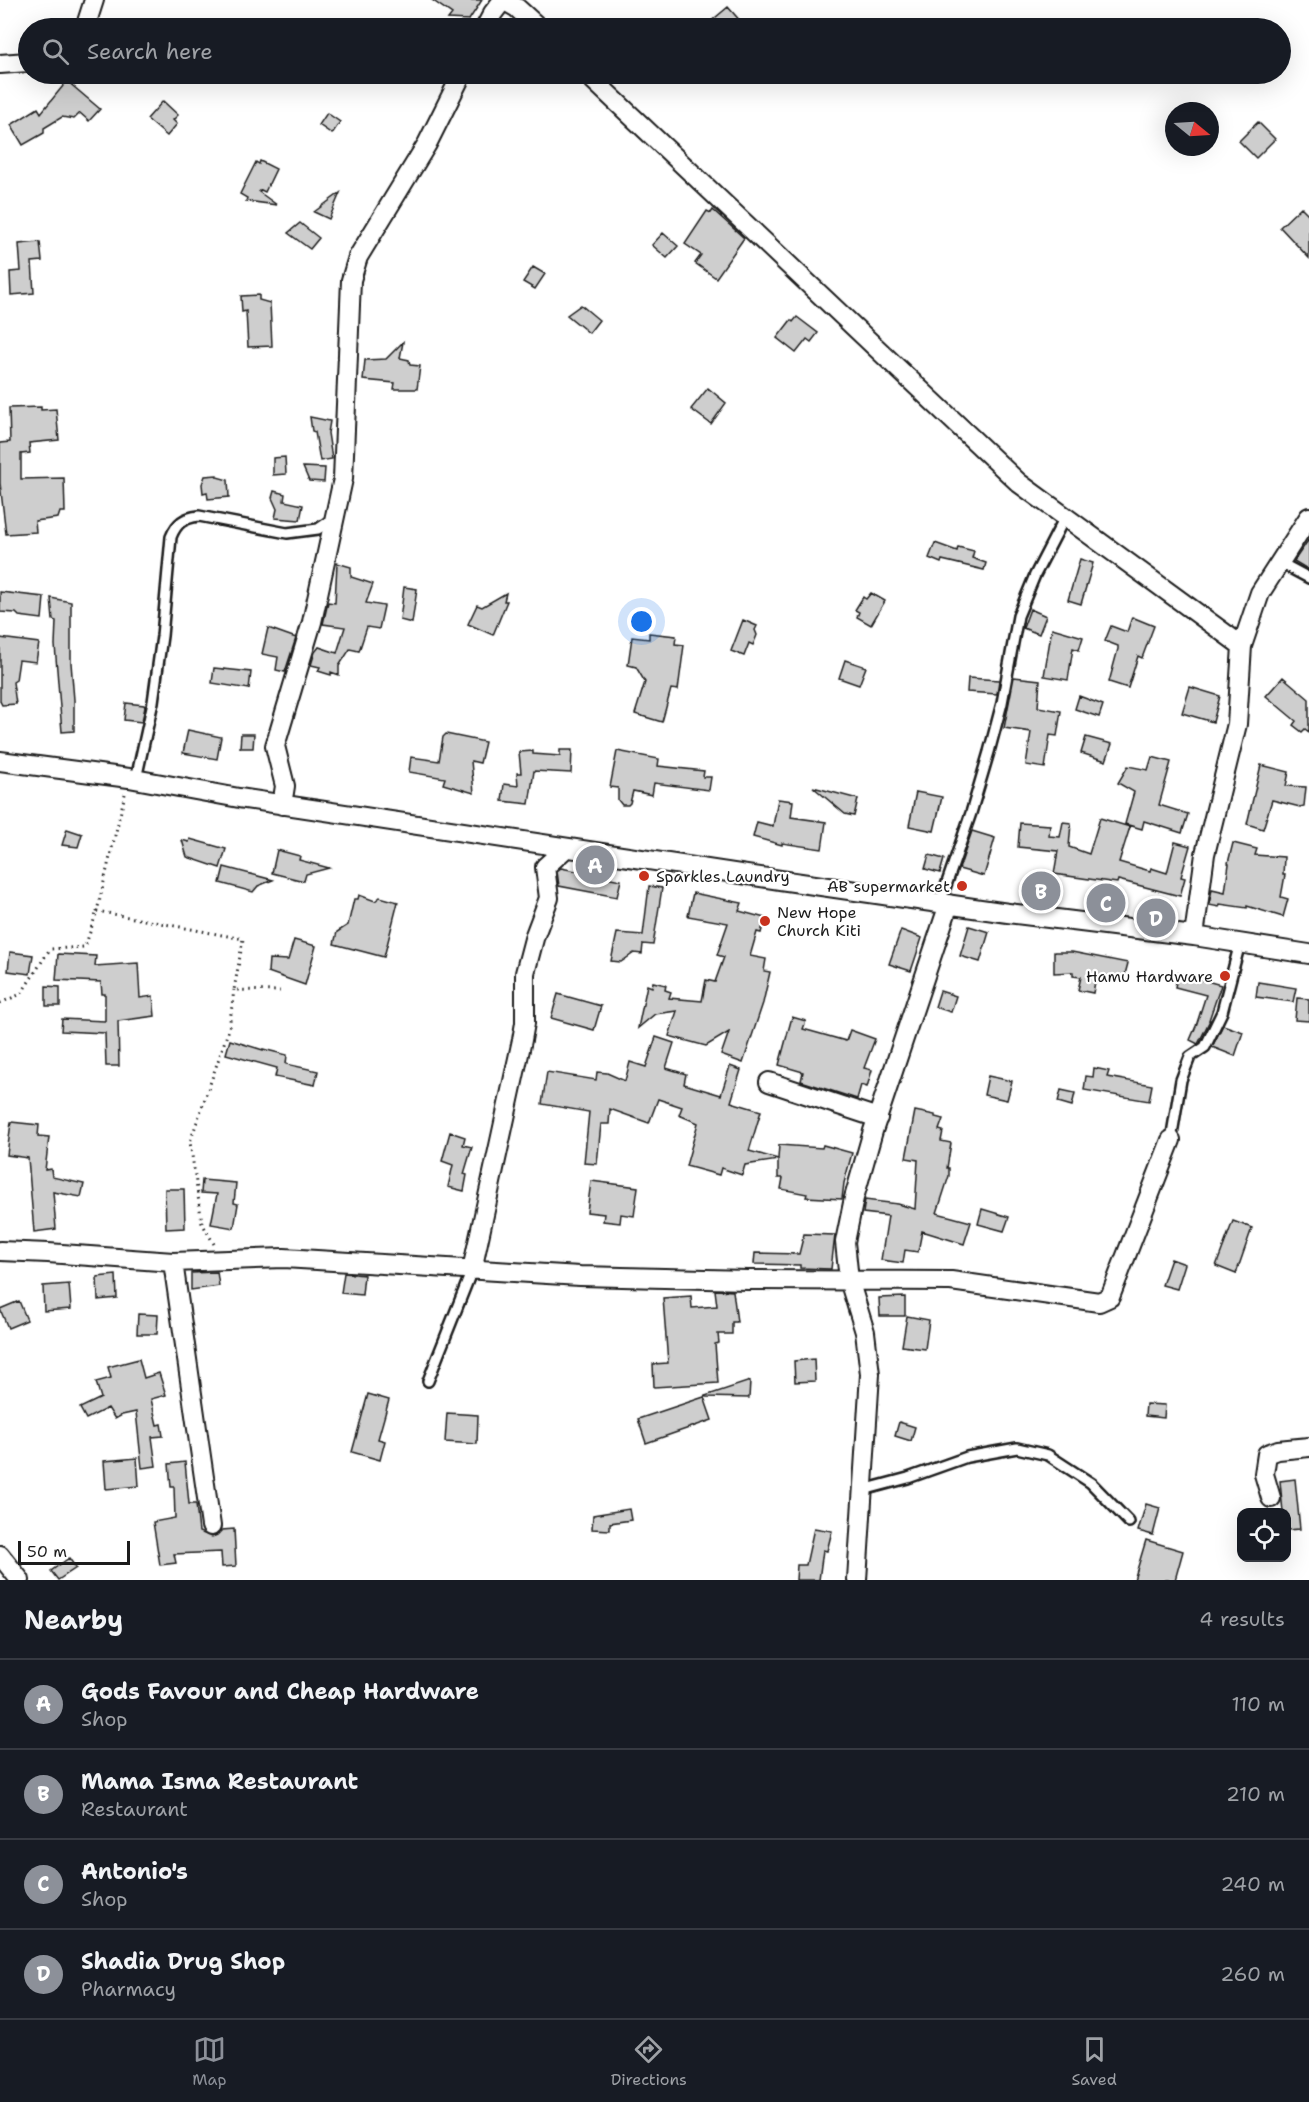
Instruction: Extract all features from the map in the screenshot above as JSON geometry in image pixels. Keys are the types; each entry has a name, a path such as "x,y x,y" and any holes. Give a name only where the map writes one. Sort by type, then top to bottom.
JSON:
{"street":[{"path":"88,18 94,0"},
{"path":"490,18 503,0 528,18"},
{"path":"0,64 18,63"},
{"path":"282,805 285,786 275,746 312,622 343,479 351,280 358,257 427,144 457,84"},
{"path":"598,84 1019,483 1242,646"},
{"path":"1194,936 1205,854 1237,724 1242,646 1260,593 1309,517"},
{"path":"0,761 133,779 282,805 944,904 1194,936 1309,954"},
{"path":"472,1270 522,1040 525,1023 525,974 535,935 549,898 545,867 566,848"},
{"path":"857,1580 870,1374 865,1332 849,1280 845,1242 854,1198 944,904"},
{"path":"769,1082 878,1118"},
{"path":"0,1251 173,1262 284,1258 580,1276 951,1281 1099,1302 1110,1297 1171,1140"},
{"path":"173,1262 212,1526"},
{"path":"1271,1498 1264,1474 1267,1454 1278,1450 1309,1447"},
{"path":"0,1555 17,1579"}],"lane":[{"path":"133,779 153,702 171,537 176,525 185,518 200,516 287,532 318,529 335,517"},
{"path":"944,904 1002,703 1018,616 1035,575 1065,517"},
{"path":"1279,562 1309,578"},
{"path":"1171,1140 1181,1080 1190,1057 1205,1047 1222,1012 1240,943"},
{"path":"428,1381 472,1270"},
{"path":"863,1490 908,1478 967,1457 1017,1448 1048,1455 1091,1484 1129,1522"}],"path":[{"path":"0,1003 21,994 50,949 85,947 133,779"},
{"path":"97,911 243,939 230,1029 190,1142 201,1223 224,1260"},
{"path":"234,990 280,991"}],"building":[{"path":"432,0 482,0 470,18 449,18 452,14"},
{"path":"728,7 738,18 715,18"},
{"path":"65,84 71,84 100,109 89,121 80,113 74,119 62,117 44,128 44,133 23,145 11,125 38,108 41,113"},
{"path":"163,101 178,115 173,120 177,124 167,136 147,119"},
{"path":"327,113 340,122 332,134 319,125"},
{"path":"1258,122 1275,139 1256,158 1239,141"},
{"path":"260,161 276,169 265,192 261,190 259,192 277,205 246,201 247,198 240,194 256,162 259,164"},
{"path":"340,193 329,219 314,212"},
{"path":"1301,207 1309,215 1309,258 1280,227"},
{"path":"713,210 744,238 716,278 695,263 701,255 685,244 707,211 711,213"},
{"path":"300,223 319,238 310,249 288,233"},
{"path":"663,233 678,246 667,258 652,245"},
{"path":"40,242 42,261 32,262 34,293 11,295 10,272 21,271 19,244"},
{"path":"533,267 545,274 535,289 523,282"},
{"path":"259,295 259,300 270,303 272,346 248,347 246,311 242,312 241,296"},
{"path":"581,305 599,320 589,333 567,315"},
{"path":"797,317 818,333 811,342 807,339 796,353 777,338 791,320 793,322"},
{"path":"403,342 400,358 409,360 410,365 420,366 417,389 394,389 395,383 363,380 365,360 386,359"},
{"path":"708,388 726,403 711,424 691,409"},
{"path":"41,407 41,410 56,409 59,440 29,443 30,453 21,454 21,479 64,478 65,512 60,512 58,518 35,521 36,532 6,534 0,483 0,443 10,442 9,408"},
{"path":"310,417 330,421 328,433 332,459 320,461"},
{"path":"285,457 286,474 273,475 273,458"},
{"path":"303,467 325,468 324,482 309,481"},
{"path":"217,475 217,477 228,480 229,497 208,499 207,492 203,493 202,484 205,476"},
{"path":"274,491 285,494 284,501 303,505 300,520 275,518 277,509 272,498"},
{"path":"1309,539 1309,570 1294,561"},
{"path":"935,543 957,551 958,547 974,551 972,558 986,563 984,570 942,560 941,563 929,558"},
{"path":"1080,559 1093,563 1081,604 1068,600"},
{"path":"337,563 351,567 351,577 373,584 366,603 384,606 379,629 367,627 359,651 350,649 339,666 339,675 331,672 331,675 318,671 320,667 311,665 319,647 337,653 345,627 323,624 328,602 335,603"},
{"path":"404,587 417,589 412,623 400,620"},
{"path":"0,592 44,597 42,619 0,612"},
{"path":"506,593 504,601 507,601 493,635 468,624 477,605 482,607"},
{"path":"871,593 885,601 871,625 857,617 859,612 855,610 863,597 866,599"},
{"path":"51,598 71,602 74,731 62,732 55,645 56,621 53,620"},
{"path":"1030,609 1046,616 1039,634 1023,628"},
{"path":"1132,617 1154,626 1142,658 1138,656 1128,688 1109,682 1118,646 1105,641 1111,626 1127,632"},
{"path":"743,620 757,626 755,630 757,635 753,645 749,643 744,656 731,651"},
{"path":"268,628 296,638 285,672 276,670 278,657 262,654"},
{"path":"1052,628 1083,637 1079,650 1073,648 1068,680 1044,676"},
{"path":"649,633 676,636 675,644 684,645 678,690 671,689 662,722 635,714 645,682 636,667 628,665 632,637 649,639"},
{"path":"0,638 39,643 36,662 19,660 16,680 13,682 16,704 2,705 0,701"},
{"path":"845,660 866,667 859,685 839,678"},
{"path":"214,668 251,672 249,689 212,683"},
{"path":"1014,677 1040,680 1038,707 1061,711 1057,736 1050,735 1045,768 1026,765 1031,732 1004,728"},
{"path":"1283,677 1309,699 1309,732 1305,729 1302,732 1293,725 1296,721 1266,696"},
{"path":"968,678 999,680 997,694 967,692"},
{"path":"1190,687 1220,696 1213,722 1182,713"},
{"path":"1079,696 1103,705 1099,717 1075,709"},
{"path":"126,703 144,705 142,722 124,720"},
{"path":"188,730 221,737 217,759 183,753"},
{"path":"241,734 254,734 253,748 240,748"},
{"path":"446,734 485,742 480,763 471,761 474,793 443,784 445,778 409,772 411,757 439,761 443,737"},
{"path":"1086,737 1112,744 1106,761 1081,753"},
{"path":"560,750 572,750 571,773 534,771 529,804 502,801 504,784 518,786 517,773 521,773 519,752 533,751 533,754 560,756"},
{"path":"617,751 659,759 658,766 704,771 703,777 711,777 709,790 654,783 652,795 633,791 630,803 622,805 618,800 618,788 610,787"},
{"path":"1152,757 1171,762 1159,805 1188,814 1182,833 1144,821 1142,829 1125,824 1134,792 1118,783 1128,766 1148,770"},
{"path":"1261,765 1289,772 1286,786 1306,787 1304,806 1272,800 1263,829 1247,824"},
{"path":"813,787 858,799 854,816 845,814"},
{"path":"916,792 942,797 934,831 909,826"},
{"path":"778,799 793,801 791,817 826,822 822,849 782,843 782,845 753,837 757,822 773,826"},
{"path":"1100,818 1130,827 1119,862 1150,871 1151,868 1167,873 1175,842 1190,846 1181,877 1185,878 1180,896 1118,880 1117,883 1054,874 1058,851 1018,847 1020,823 1050,825 1049,836 1060,837 1063,822 1071,823 1069,847 1089,854"},
{"path":"67,829 82,834 78,847 62,845"},
{"path":"972,831 995,838 984,876 959,869"},
{"path":"190,839 226,849 220,868 187,857 182,840 189,842"},
{"path":"1233,843 1257,849 1255,855 1284,857 1283,875 1285,875 1281,897 1288,899 1283,917 1247,906 1247,908 1220,904 1219,907 1209,905 1212,889 1225,892"},
{"path":"277,850 300,856 299,860 329,868 306,874 304,881 272,873"},
{"path":"929,855 944,859 940,873 925,869"},
{"path":"224,867 273,880 258,886 253,892 220,883"},
{"path":"561,868 621,880 617,897 559,886 557,871"},
{"path":"649,886 662,888 653,945 643,944 642,954 634,953 621,962 611,961 617,933 643,935"},
{"path":"693,893 742,903 739,911 765,918 761,933 757,932 750,956 766,959 764,971 770,972 763,1003 743,1063 721,1055 729,1032 706,1046 669,1036 677,1011 655,1014 638,1028 647,985 652,987 653,982 666,985 665,990 671,992 669,998 702,1001 706,980 715,982 724,957 717,955 728,923 688,916"},
{"path":"359,895 375,901 380,897 398,902 384,957 334,944 337,932 348,925 354,899 358,899"},
{"path":"969,926 989,932 980,962 960,956"},
{"path":"901,930 922,938 911,971 889,964"},
{"path":"294,940 316,946 305,985 268,972 269,959 288,960"},
{"path":"10,952 33,955 30,974 8,971"},
{"path":"1054,952 1072,952 1128,963 1123,982 1096,976 1093,993 1078,990 1081,977 1073,976 1073,972 1054,973"},
{"path":"58,954 96,956 95,966 138,963 140,998 153,996 155,1016 118,1021 119,1066 106,1066 105,1033 61,1031 62,1019 105,1021 105,994 102,994 101,982 56,980"},
{"path":"1178,973 1221,985 1210,1020 1198,1044 1190,1040 1206,995 1175,987"},
{"path":"1258,982 1296,988 1293,1002 1256,997"},
{"path":"46,986 60,987 60,1006 46,1006"},
{"path":"940,991 956,996 951,1012 935,1007"},
{"path":"558,994 601,1006 594,1030 551,1018"},
{"path":"1297,998 1309,999 1309,1021 1295,1020"},
{"path":"792,1017 806,1021 803,1029 846,1041 850,1030 875,1039 864,1068 872,1070 867,1087 861,1085 857,1099 801,1081 803,1072 779,1065"},
{"path":"1223,1025 1243,1032 1235,1056 1212,1047"},
{"path":"656,1037 674,1043 666,1068 686,1074 684,1084 721,1095 730,1066 741,1070 731,1102 761,1111 749,1151 778,1159 779,1145 822,1148 823,1145 852,1153 842,1199 806,1197 807,1194 781,1189 783,1178 778,1178 778,1160 745,1165 742,1175 721,1168 719,1175 686,1166 698,1123 679,1115 682,1107 658,1099 649,1123 610,1109 609,1124 601,1124 597,1164 584,1163 589,1112 542,1104 547,1072 596,1080 597,1072 607,1073 625,1081 630,1062 646,1067"},
{"path":"230,1040 287,1055 286,1064 318,1071 315,1085 275,1077 277,1068 226,1054"},
{"path":"1094,1068 1109,1071 1107,1077 1152,1085 1149,1101 1084,1090 1086,1076 1093,1077"},
{"path":"988,1076 1012,1081 1007,1100 984,1095"},
{"path":"1061,1090 1075,1093 1072,1106 1058,1102"},
{"path":"915,1111 943,1119 939,1130 943,1131 941,1141 951,1143 947,1168 949,1168 949,1176 937,1213 971,1222 964,1244 922,1231 918,1252 905,1250 903,1263 881,1260 888,1216 863,1213 865,1200 898,1204 915,1209 918,1160 906,1158"},
{"path":"11,1122 39,1125 38,1136 49,1137 45,1170 51,1169 52,1177 84,1184 81,1197 53,1192 56,1229 34,1232 28,1158 7,1155"},
{"path":"450,1132 465,1137 463,1145 472,1147 464,1174 467,1175 464,1191 448,1187 453,1165 442,1161"},
{"path":"202,1180 236,1183 234,1203 238,1204 234,1228 211,1224 217,1194 201,1193"},
{"path":"591,1181 638,1187 634,1216 621,1214 620,1223 603,1221 604,1214 587,1212"},
{"path":"165,1189 184,1189 185,1228 166,1229"},
{"path":"982,1209 1009,1217 1004,1231 978,1224"},
{"path":"1233,1221 1252,1228 1236,1274 1216,1266"},
{"path":"804,1234 835,1235 831,1269 800,1268 800,1265 754,1264 755,1253 799,1254"},
{"path":"1171,1259 1185,1264 1177,1289 1162,1285"},
{"path":"217,1272 219,1286 191,1290 191,1273"},
{"path":"344,1273 364,1275 362,1295 341,1293"},
{"path":"116,1275 117,1298 98,1300 97,1277"},
{"path":"69,1284 71,1309 44,1311 43,1286"},
{"path":"715,1290 733,1291 737,1322 732,1322 732,1334 718,1334 719,1343 715,1344 718,1383 654,1387 653,1364 668,1363 663,1298 691,1296 692,1308 717,1306"},
{"path":"905,1297 905,1316 880,1316 879,1298"},
{"path":"19,1301 27,1320 8,1328 0,1309"},
{"path":"138,1314 158,1315 157,1334 137,1334"},
{"path":"907,1316 929,1320 925,1349 902,1346"},
{"path":"139,1359 144,1378 159,1373 166,1395 151,1399 157,1425 161,1424 163,1436 152,1437 156,1466 142,1468 136,1412 115,1419 108,1408 86,1419 80,1408 101,1398 96,1382 111,1378 108,1367"},
{"path":"814,1359 815,1381 795,1382 794,1361"},
{"path":"750,1381 749,1398 705,1396"},
{"path":"368,1394 389,1400 378,1439 385,1441 380,1460 352,1452"},
{"path":"704,1397 712,1420 646,1443 638,1419"},
{"path":"1146,1404 1165,1405 1164,1418 1145,1416"},
{"path":"447,1413 478,1415 477,1444 445,1442"},
{"path":"899,1422 915,1427 911,1441 895,1436"},
{"path":"137,1458 139,1486 106,1489 104,1461"},
{"path":"185,1462 189,1504 196,1504 199,1532 212,1537 222,1530 234,1529 236,1566 222,1567 221,1552 174,1554 176,1563 160,1565 153,1522 175,1518 174,1487 171,1487 169,1464"},
{"path":"1295,1479 1300,1529 1291,1530 1291,1508 1283,1508 1280,1481"},
{"path":"1146,1504 1160,1508 1153,1535 1138,1531"},
{"path":"629,1509 631,1520 610,1523 610,1530 592,1529 593,1515"},
{"path":"814,1528 832,1531 827,1551 823,1550 819,1580 796,1580 797,1565 806,1565"},
{"path":"1146,1540 1183,1551 1175,1580 1134,1580"},
{"path":"69,1558 76,1568 58,1580 51,1571"}],"place":[{"name":"Gods Favour and Cheap Hardware","path":"595,865"},
{"name":"Sparkles Laundry","path":"644,876"},
{"name":"AB supermarket","path":"962,886"},
{"name":"Mama Isma Restaurant","path":"1041,891"},
{"name":"Antonio's","path":"1106,903"},
{"name":"Shadia Drug Shop","path":"1156,918"},
{"name":"New Hope Church Kiti","path":"765,921"},
{"name":"Hamu Hardware","path":"1225,976"}]}
